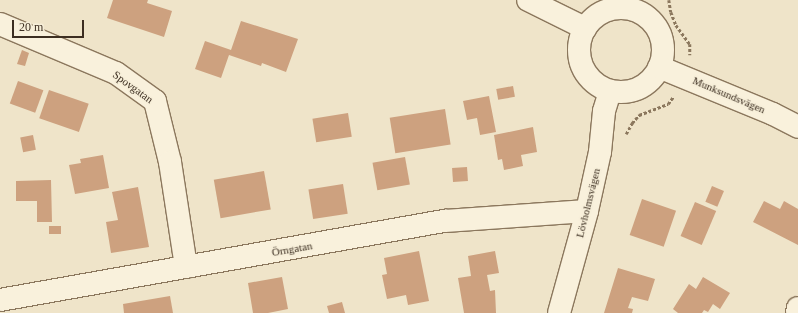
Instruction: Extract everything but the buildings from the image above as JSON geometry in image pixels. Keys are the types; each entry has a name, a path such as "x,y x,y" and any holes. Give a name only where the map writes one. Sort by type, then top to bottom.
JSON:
{"street":[{"path":"528,0 586,28"},
{"path":"640,6 661,38 663,51 659,67 655,76 639,88 627,92 610,91 601,87 590,79 581,62 579,43 586,28 597,16 608,10 640,6"},
{"name":"Spovgatan","path":"0,24 116,73 155,101 170,162 186,267"},
{"name":"Munksundsvägen","path":"659,67 773,114 798,127"},
{"name":"Lövholmsvägen","path":"559,313 587,211 600,152 604,111 610,91"},
{"name":"Örngatan","path":"0,300 445,222 587,211"},
{"path":"797,313 798,308"}],"path":[{"path":"624,142 632,123 639,115 668,104 672,99 691,49 676,25 671,12 669,0"}]}
